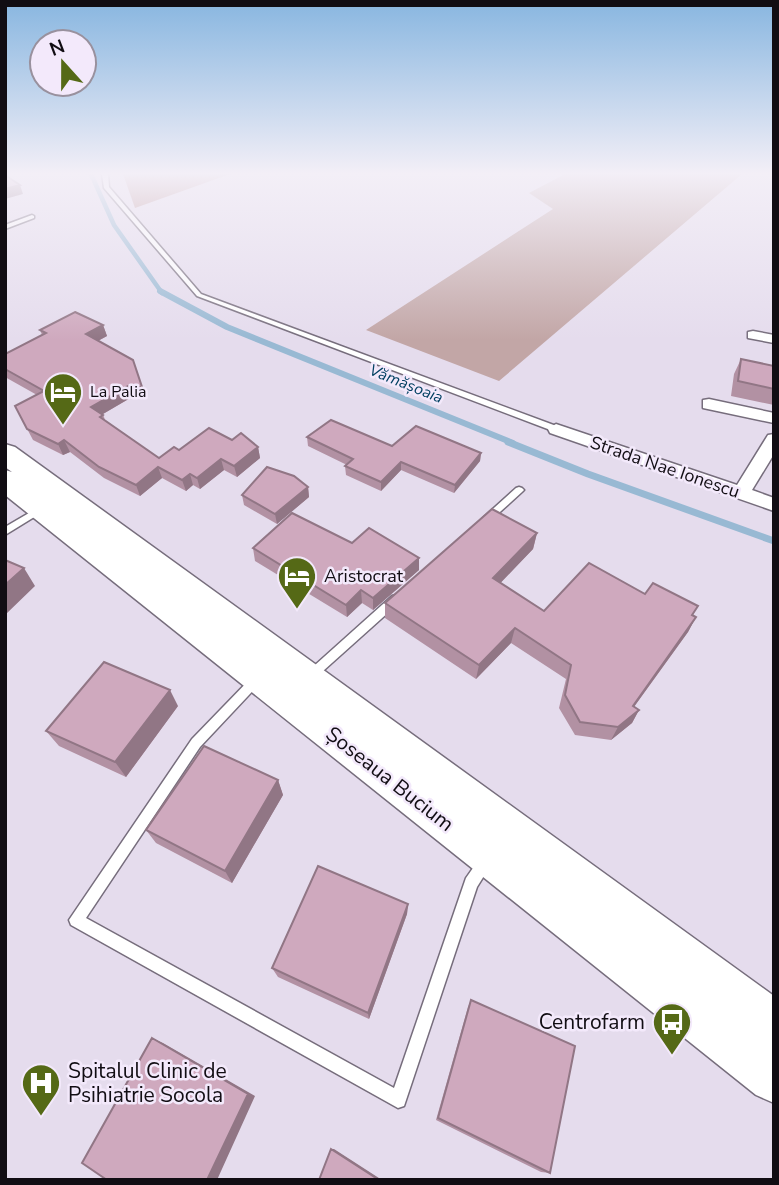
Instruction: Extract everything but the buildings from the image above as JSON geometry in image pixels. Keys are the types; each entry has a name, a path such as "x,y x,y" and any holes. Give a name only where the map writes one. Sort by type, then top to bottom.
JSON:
{"main road":[{"name":"Șoseaua Bucium","path":"5,453 52,502 499,843 774,1077"},
{"name":"Șoseaua Bucium","path":"5,480 52,502"},
{"name":"Șoseaua Bucium","path":"499,843 774,1027"}],"street":[{"path":"753,335 774,339"},
{"path":"709,404 774,418"},
{"name":"Strada Nae Ionescu","path":"556,429 774,505"},
{"path":"741,493 774,439"}],"lane":[{"path":"142,229 199,295 556,429"},
{"path":"478,526 519,490"},
{"path":"5,532 52,502"},
{"path":"408,589 288,682 196,743 76,920 398,1100 471,883 499,843"}],"shaded area":[{"path":"522,229 677,229 499,381 366,330"}],"waterway":[{"name":"Vămășoaia","path":"117,229 161,292"},
{"name":"Vămășoaia","path":"161,292 227,327 513,443"},
{"name":"Vămășoaia","path":"508,442 774,541"}],"place":[{"name":"La Palia","path":"63,426"},
{"name":"Aristocrat","path":"297,610"},
{"name":"Centrofarm","path":"672,1056"},
{"name":"Spitalul Clinic de Psihiatrie Socola","path":"41,1117"}]}
